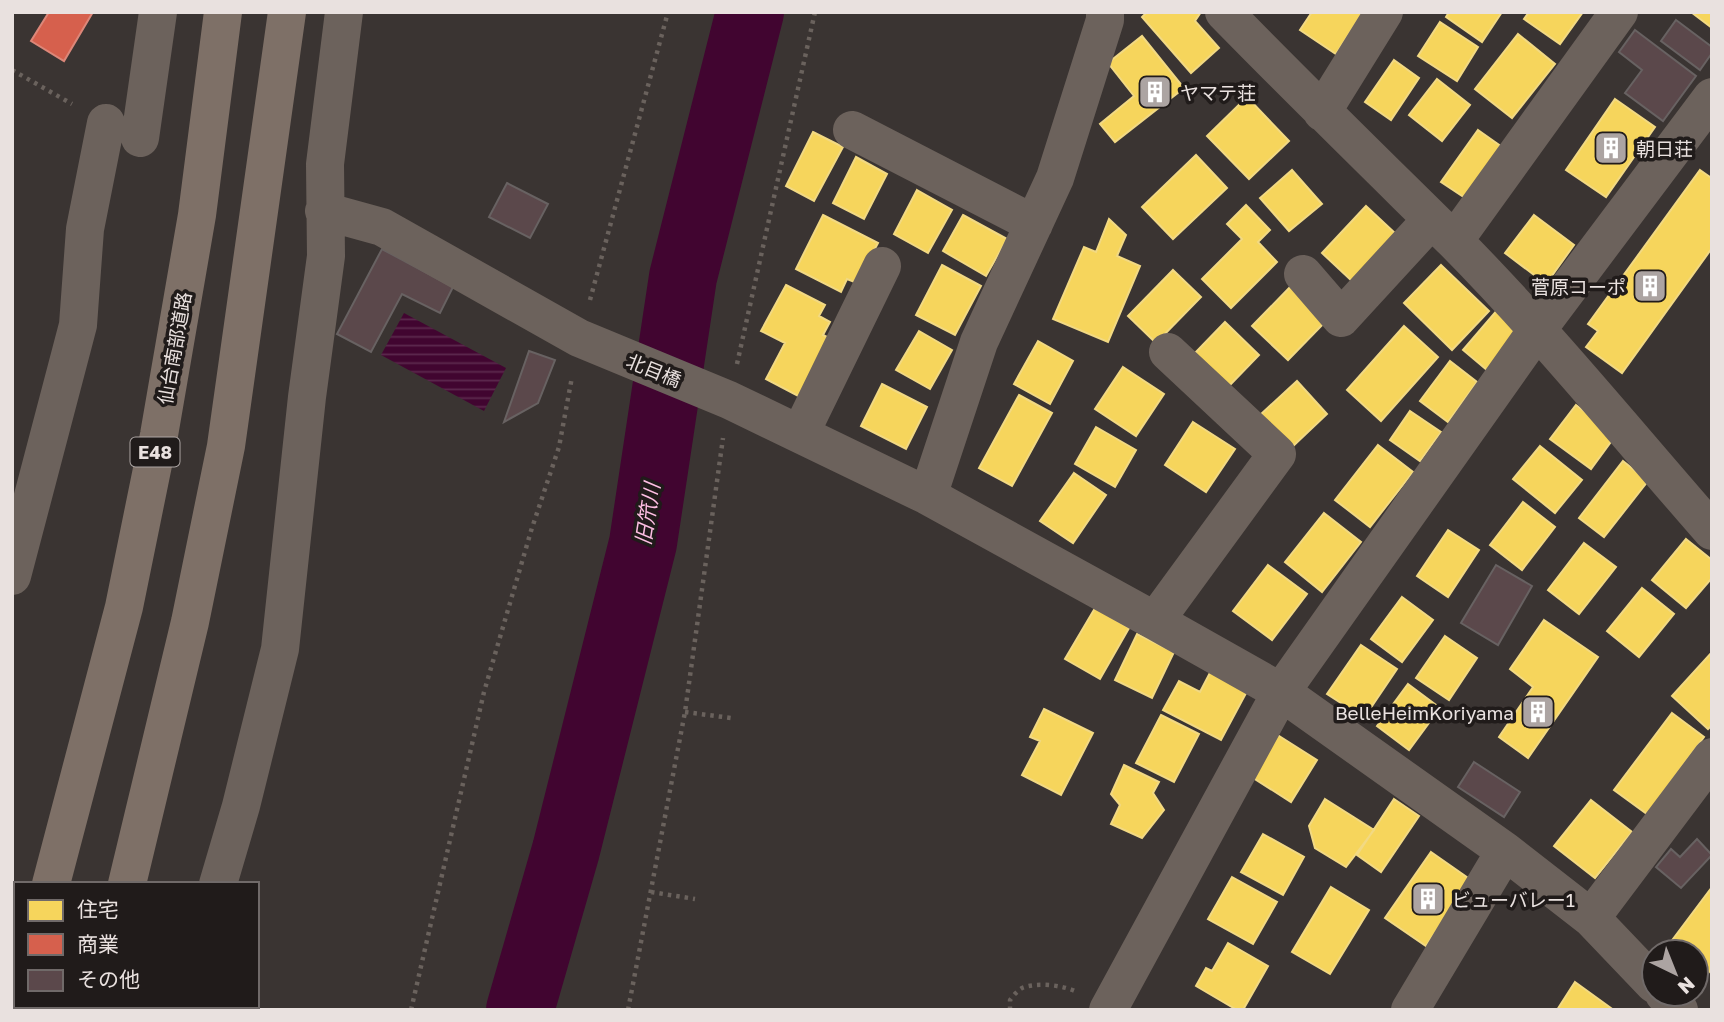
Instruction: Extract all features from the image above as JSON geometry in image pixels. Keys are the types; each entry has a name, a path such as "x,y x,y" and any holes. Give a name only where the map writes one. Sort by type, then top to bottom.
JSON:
{"highway":[{"name":"仙台南部道路","path":"52,882 124,607 159,435 197,215 223,12"},
{"path":"127,882 190,622 226,446 287,12"}],"street":[{"path":"12,576 78,325 85,229 123,131 158,12"},
{"path":"219,882 241,806 280,649 307,397 326,256 325,164 344,12"},
{"path":"928,496 979,342 1055,178 1105,20 1105,12"},
{"path":"1224,12 1537,330 1712,531"},
{"path":"1322,112 1384,12"},
{"path":"1303,274 1340,317 1442,231 1619,12"},
{"path":"1109,1008 1281,692 1537,330 1712,97"},
{"path":"852,130 905,177 1034,224"},
{"name":"北目橋","path":"324,211 382,227 588,343 720,397 928,496 1281,692 1505,851 1591,918 1640,969"},
{"path":"800,434 882,266"},
{"path":"1155,621 1277,454 1168,352"},
{"path":"1591,918 1712,757"},
{"path":"1410,1010 1505,851"}],"path":[{"path":"411,1010 484,692 588,343 668,12"},
{"path":"628,1010 685,712 720,397 815,12"},
{"path":"12,70 123,131"},
{"path":"685,712 731,718"},
{"path":"651,892 695,899"},
{"path":"1010,1010 1010,1000 1020,989 1036,985 1070,988 1109,1008"}],"shaded area":[{"path":"404,313 506,368 484,411 381,355"}],"building: 住宅":[{"path":"1147,12 1201,12 1195,21 1219,48 1191,73 1142,17"},
{"path":"1312,12 1363,12 1336,54 1300,30"},
{"path":"1449,12 1502,12 1482,42 1446,17"},
{"path":"1529,12 1583,12 1560,44 1524,19"},
{"path":"1691,12 1712,12 1712,28"},
{"path":"1440,22 1478,47 1457,81 1418,56"},
{"path":"1518,34 1555,64 1512,118 1475,89"},
{"name":"ヤマテ荘","path":"1142,36 1184,88 1115,142 1100,124 1134,96 1108,63"},
{"path":"1394,60 1419,78 1391,120 1365,102"},
{"path":"1437,79 1470,105 1442,141 1409,115"},
{"path":"1247,97 1289,141 1249,179 1207,136"},
{"name":"朝日荘","path":"1615,99 1655,127 1606,197 1566,170"},
{"path":"1478,130 1502,147 1465,198 1441,182"},
{"path":"813,132 843,147 814,201 786,186"},
{"path":"1196,155 1227,188 1173,239 1142,207"},
{"path":"856,157 887,174 864,219 833,203"},
{"path":"1292,170 1322,204 1289,231 1260,198"},
{"name":"菅原コーポ","path":"1700,170 1710,177 1712,175 1712,248 1622,373 1586,347 1598,331 1588,324"},
{"path":"917,190 952,210 928,253 894,234"},
{"path":"1246,205 1270,230 1258,242 1277,262 1231,308 1202,279 1242,239 1227,224"},
{"path":"1366,206 1396,234 1352,281 1322,253"},
{"path":"823,215 878,243 857,283 847,279 841,292 796,269"},
{"path":"963,215 1007,239 986,276 943,251"},
{"path":"1534,215 1574,245 1546,284 1505,253"},
{"path":"1109,219 1126,235 1117,256 1140,266 1108,342 1053,319 1084,247 1096,252"},
{"path":"942,265 981,286 955,335 916,315"},
{"path":"1441,265 1489,311 1452,350 1404,303"},
{"path":"1173,270 1201,297 1156,343 1128,316"},
{"path":"1293,284 1328,319 1288,360 1252,326"},
{"path":"786,285 825,305 819,316 830,322 823,335 831,339 800,397 766,379 785,343 761,331"},
{"path":"1498,309 1517,335 1487,370 1463,350"},
{"path":"1225,322 1259,355 1228,387 1194,354"},
{"path":"1404,326 1438,357 1381,421 1347,390"},
{"path":"919,331 952,350 930,389 896,370"},
{"path":"1038,341 1073,361 1050,404 1014,384"},
{"path":"1450,361 1477,382 1448,422 1420,401"},
{"path":"1123,367 1164,394 1136,436 1095,409"},
{"path":"1297,381 1327,414 1291,448 1260,415"},
{"path":"882,384 927,407 906,449 861,426"},
{"path":"1019,395 1052,413 1012,486 979,468"},
{"path":"1576,405 1616,435 1591,469 1550,439"},
{"path":"1410,411 1441,432 1420,461 1390,440"},
{"path":"1193,422 1235,449 1206,492 1165,465"},
{"path":"1096,427 1136,450 1115,487 1075,464"},
{"path":"1378,445 1413,472 1370,527 1335,500"},
{"path":"1540,446 1582,480 1555,513 1513,479"},
{"path":"1623,461 1648,481 1604,537 1579,518"},
{"path":"1074,473 1106,495 1073,543 1040,521"},
{"path":"1523,502 1555,527 1522,570 1490,545"},
{"path":"1324,513 1361,542 1322,592 1285,562"},
{"path":"1448,530 1479,550 1448,597 1417,576"},
{"path":"1686,539 1712,560 1712,578 1686,608 1652,580"},
{"path":"1584,543 1616,567 1579,614 1548,590"},
{"path":"1268,565 1307,594 1272,640 1233,611"},
{"path":"1642,588 1674,614 1639,657 1607,631"},
{"path":"1402,597 1433,620 1402,662 1371,639"},
{"path":"1095,608 1129,628 1100,679 1065,659"},
{"name":"BelleHeimKoriyama","path":"1544,620 1598,657 1528,758 1499,737 1533,687 1510,669"},
{"path":"1137,634 1174,652 1152,698 1115,680"},
{"path":"1445,636 1477,658 1449,700 1416,678"},
{"path":"1361,645 1397,669 1364,718 1327,694"},
{"path":"1712,652 1712,725 1708,729 1672,696"},
{"path":"1215,663 1252,682 1221,740 1163,710 1179,681 1200,692"},
{"path":"1408,684 1440,708 1409,750 1377,726"},
{"path":"1044,709 1093,733 1061,795 1022,775 1040,741 1030,737"},
{"path":"1672,713 1704,737 1647,814 1614,790"},
{"path":"1161,715 1199,734 1174,782 1136,763"},
{"path":"1276,734 1317,760 1291,802 1250,776"},
{"path":"1124,765 1159,782 1153,793 1164,810 1142,838 1111,824 1120,805 1111,794"},
{"path":"1325,799 1374,830 1346,867 1315,848 1309,826"},
{"path":"1394,799 1419,816 1381,872 1357,855"},
{"path":"1591,800 1632,832 1595,878 1554,846"},
{"path":"1263,834 1304,857 1283,895 1241,872"},
{"name":"ビューバレー1","path":"1431,852 1471,880 1426,946 1385,918"},
{"path":"1232,877 1277,902 1253,944 1208,919"},
{"path":"1331,887 1369,910 1330,974 1292,952"},
{"path":"1712,887 1710,971 1710,938 1674,938"},
{"path":"1228,943 1268,966 1243,1010 1237,1010 1196,986 1206,968 1212,971"},
{"path":"1575,982 1611,1008 1557,1010"}],"building: 商業":[{"path":"49,12 93,12 64,61 31,41"}],"building: その他":[{"path":"1676,20 1712,47 1712,53 1700,70 1661,41"},
{"path":"1635,30 1696,76 1663,121 1625,93 1642,70 1619,52"},
{"path":"507,183 548,204 530,238 489,217"},
{"path":"382,249 453,287 440,313 402,294 371,352 337,334"},
{"path":"529,351 555,360 538,403 504,422"},
{"path":"1496,565 1532,586 1498,645 1461,623"},
{"path":"1474,762 1520,792 1504,817 1458,787"},
{"path":"1697,839 1712,855 1681,888 1656,867 1671,849 1680,857"}],"waterway":[{"name":"旧笊川","path":"520,1010 566,850 643,543 683,277 750,12"}],"place":[{"name":"ヤマテ荘","path":"1155,92"},
{"name":"朝日荘","path":"1611,148"},
{"name":"菅原コーポ","path":"1650,286"},
{"name":"BelleHeimKoriyama","path":"1538,712"},
{"name":"ビューバレー1","path":"1428,899"}]}
